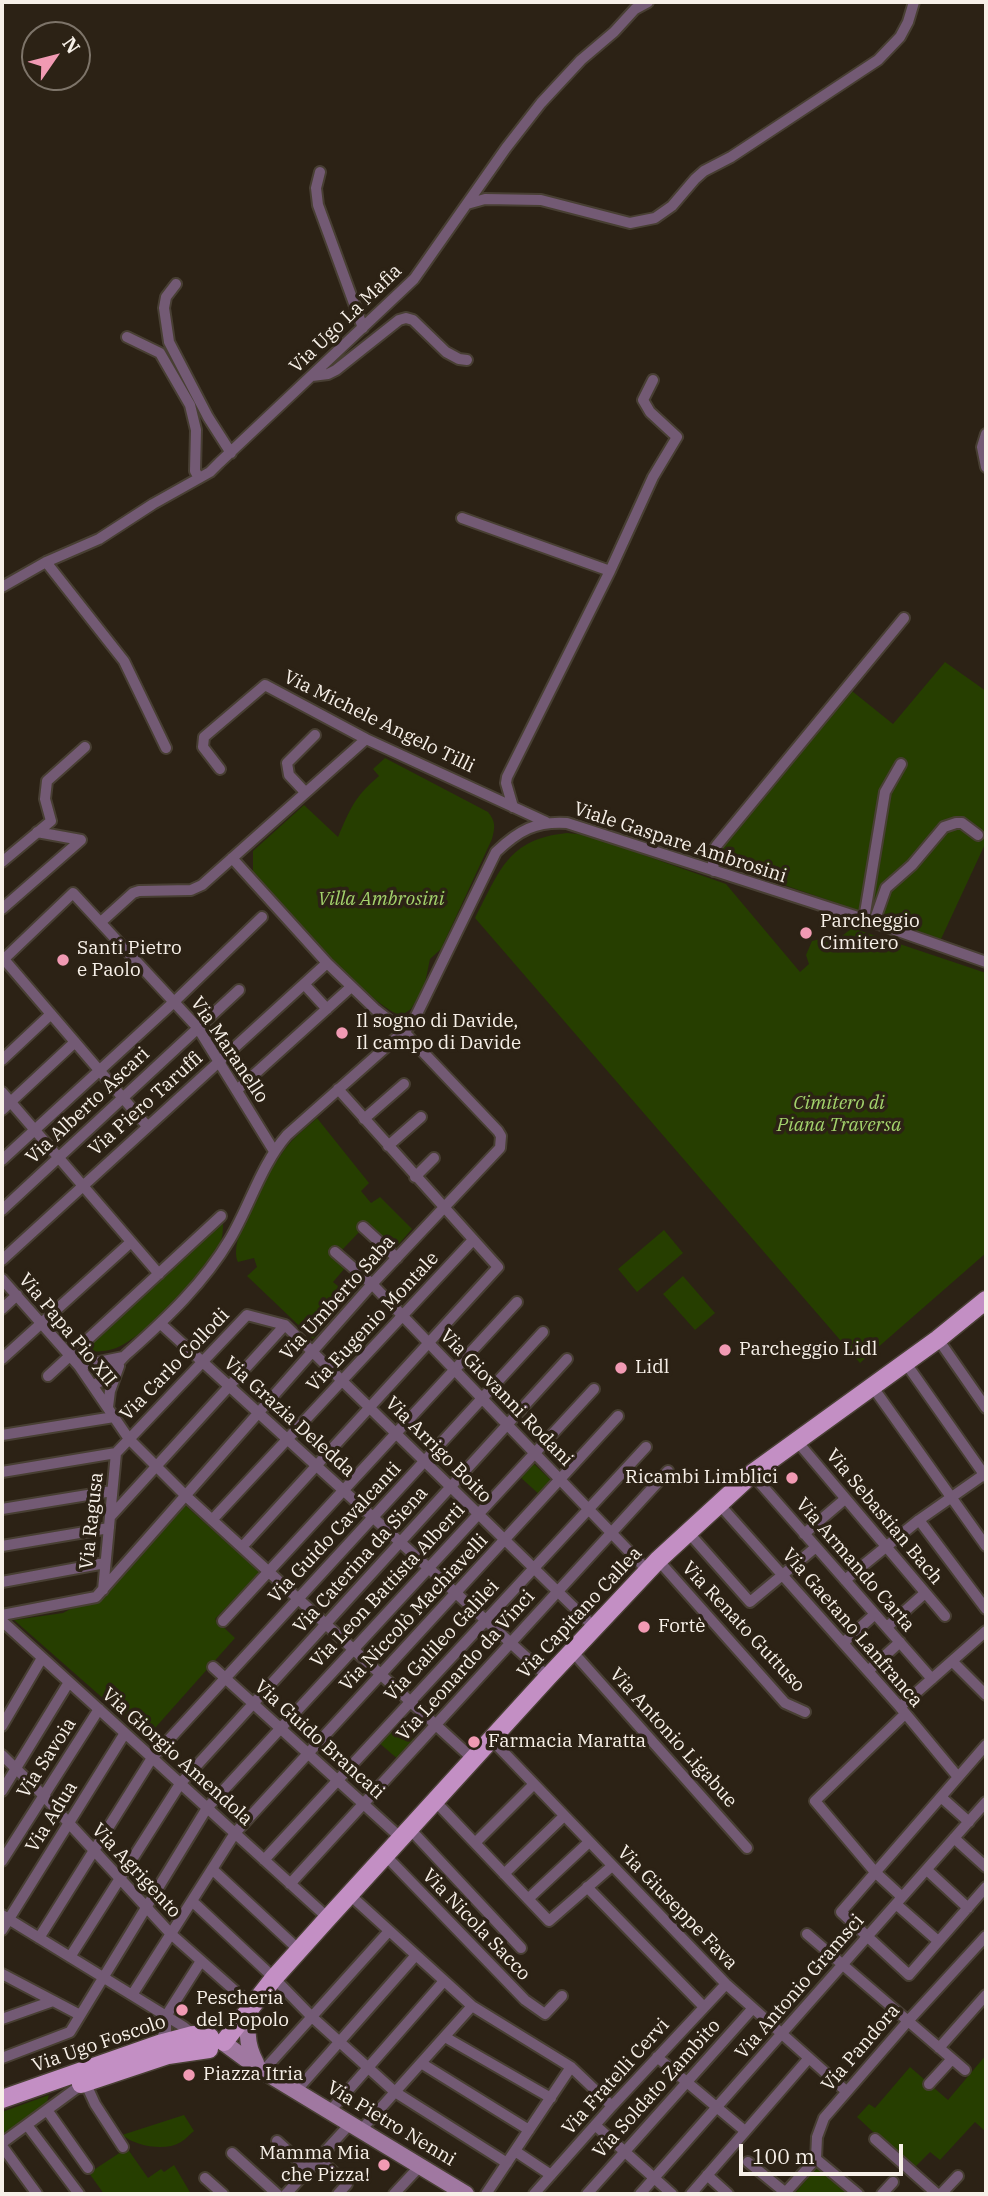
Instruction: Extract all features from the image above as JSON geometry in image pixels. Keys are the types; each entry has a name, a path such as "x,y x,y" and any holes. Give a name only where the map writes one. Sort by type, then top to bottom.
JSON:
{"main road":[{"name":"Via Capitano Callea","path":"213,2042 251,2005 572,1651 688,1532 752,1474 938,1339 986,1300"},
{"path":"251,2005 246,2037 248,2049 261,2069"},
{"name":"Via Ugo Foscolo","path":"2,2099 159,2044 213,2042"},
{"name":"Via Ugo Foscolo","path":"2,2112 166,2055 213,2042"},
{"name":"Via Pietro Nenni","path":"213,2042 237,2062 261,2069 458,2192"}],"street":[{"name":"Via Ugo La Mafia","path":"2,587 46,562 99,540 153,504 199,478 231,453 414,279 541,103 581,60 614,32 635,9 648,2"},
{"path":"467,204 485,199 541,200 630,223 655,218 672,206 704,171 731,157 878,60 900,37 914,2"},
{"path":"320,172 316,188 318,205 363,328"},
{"path":"176,284 166,297 164,308 169,342 208,417 231,453"},
{"path":"312,376 336,370 399,320 406,318 413,320 453,356 467,360"},
{"path":"127,337 160,354 190,405 196,430 195,471 199,478"},
{"path":"513,807 506,783 507,776 610,571 653,477 677,436 649,412 643,400 653,380"},
{"path":"986,433 982,447 986,467"},
{"path":"462,518 610,571"},
{"path":"46,562 124,660 166,748"},
{"path":"714,871 712,853 717,845 904,618"},
{"name":"Via Michele Angelo Tilli","path":"220,769 203,747 204,737 265,685 366,739 546,822"},
{"path":"305,792 289,775 287,763 315,735"},
{"path":"102,922 133,893 146,890 191,890 211,879 366,739"},
{"path":"2,862 51,821 45,799 47,781 85,747"},
{"path":"869,921 885,792 901,764"},
{"name":"Viale Gaspare Ambrosini","path":"92,1382 161,1324 206,1274 230,1240 274,1151 287,1135 412,1024 496,852 519,833 546,822 567,823 986,962"},
{"path":"869,921 886,888 912,865 944,828 962,823 978,835"},
{"path":"2,909 81,840 37,832"},
{"name":"Via Umberto Saba","path":"103,1590 372,1284 500,1147 501,1136 404,1032 327,963 232,858"},
{"name":"Via Maranello","path":"2,959 73,893 175,1000 198,1028 274,1151"},
{"path":"2,1160 262,917"},
{"path":"2,959 147,1126"},
{"name":"Via Piero Taruffi","path":"2,1260 327,963"},
{"path":"303,984 327,1009"},
{"path":"237,1090 351,987"},
{"name":"Via Alberto Ascari","path":"2,1210 239,990"},
{"path":"2,1060 51,1014"},
{"path":"2,1110 75,1042"},
{"path":"364,1119 404,1084"},
{"path":"242,1547 498,1267 338,1089"},
{"path":"2,1092 159,1274"},
{"path":"388,1146 421,1117"},
{"path":"415,1177 434,1158"},
{"path":"48,1376 221,1216"},
{"path":"363,1227 397,1258"},
{"name":"Via Eugenio Montale","path":"212,1520 473,1240"},
{"path":"2,1359 131,1242"},
{"name":"Via Giovanni Rodani","path":"335,1252 372,1284 611,1533 653,1566"},
{"name":"Via Papa Pio XII","path":"2,1279 71,1355 129,1439 156,1467 473,1759"},
{"path":"2,1309 17,1295"},
{"path":"223,1621 517,1302"},
{"name":"Via Arrigo Boito","path":"247,1315 285,1325 594,1628"},
{"name":"Via Carlo Collodi","path":"129,1439 247,1315"},
{"name":"Via Grazia Deledda","path":"161,1324 548,1677"},
{"path":"2,1546 109,1523 285,1325"},
{"name":"Via Guido Cavalcanti","path":"39,1938 152,1758 543,1332"},
{"path":"938,1339 986,1408"},
{"name":"Viale Gaspare Ambrosini","path":"79,1366 123,1357"},
{"name":"Viale Gaspare Ambrosini","path":"108,1407 110,1391 123,1357"},
{"name":"Via Caterina da Siena","path":"70,1957 180,1784 567,1359"},
{"path":"845,1580 919,1520 986,1475 905,1362"},
{"path":"872,1386 986,1546"},
{"name":"Via Leon Battista Alberti","path":"2,2058 70,2032 207,1808 594,1388"},
{"name":"Via Niccolò Machiavelli","path":"132,1995 235,1833 618,1416"},
{"path":"2,1435 114,1417"},
{"name":"Via Ragusa","path":"2,1615 96,1597 103,1590 116,1453 129,1439"},
{"name":"Via Sebastian Bach","path":"796,1440 884,1547 946,1616"},
{"name":"Via Galileo Galilei","path":"264,1860 646,1447"},
{"path":"2,1472 116,1453"},
{"name":"Via Leonardo da Vinci","path":"290,1884 668,1471"},
{"name":"Via Armando Carta","path":"752,1474 932,1679"},
{"path":"2,1509 112,1491"},
{"path":"804,1534 845,1499"},
{"name":"Via Gaetano Lanfranca","path":"719,1504 868,1671 958,1777"},
{"path":"919,1520 986,1609"},
{"path":"688,1532 750,1602 816,1547"},
{"path":"2,1582 105,1563"},
{"name":"Via Renato Guttuso","path":"653,1566 785,1703 805,1712"},
{"path":"887,1627 925,1593"},
{"path":"843,1643 875,1614"},
{"name":"Via Giorgio Amendola","path":"2,1621 328,1918"},
{"path":"938,1941 899,1900 815,1801 932,1679 986,1632"},
{"path":"868,1671 900,1642"},
{"name":"Via Antonio Ligabue","path":"572,1651 747,1848"},
{"path":"2,1726 42,1658"},
{"path":"952,1661 986,1695"},
{"name":"Via Guido Brancati","path":"213,1667 363,1805 406,1834 521,1948"},
{"path":"2,1791 69,1682"},
{"name":"Via Savoia","path":"2,1861 99,1709"},
{"name":"Via Adua","path":"2,1930 5,1917 125,1733"},
{"name":"Via Giuseppe Fava","path":"491,1740 726,1984 846,2091"},
{"path":"985,1891 909,1975 841,1912 986,1745"},
{"name":"Via Agrigento","path":"2,1755 44,1795 171,1934 251,2005"},
{"path":"475,1843 534,1784"},
{"path":"941,1797 969,1822"},
{"path":"435,1801 549,1921 612,1866"},
{"name":"Via Antonio Gramsci","path":"640,2194 954,1838 984,1809"},
{"path":"504,1874 564,1816"},
{"path":"954,1838 986,1867"},
{"path":"528,1899 589,1842"},
{"name":"Via Nicola Sacco","path":"386,1856 525,2000 545,2014 562,1996"},
{"path":"212,1869 299,1950"},
{"path":"927,1870 968,1908"},
{"path":"587,1887 704,2007"},
{"path":"349,1895 472,2006 571,2067 612,2106"},
{"path":"192,1900 312,2017 396,2092 507,2163"},
{"path":"5,1917 213,2042"},
{"path":"261,2069 389,1931"},
{"path":"807,1934 965,2070"},
{"name":"Via Pandora","path":"816,2158 820,2127 824,2118 986,1936"},
{"path":"296,2091 416,1955"},
{"path":"159,2044 166,2030 166,2016 201,1961"},
{"path":"2,1974 80,2015"},
{"path":"330,2111 444,1981"},
{"name":"Via Fratelli Cervi","path":"534,2194 726,1984"},
{"path":"939,2048 986,1995"},
{"path":"2,2019 53,2001"},
{"path":"286,2194 319,2159 396,2092 472,2006"},
{"name":"Via Soldato Zambito","path":"587,2194 753,2008"},
{"path":"445,2037 551,2098"},
{"path":"657,2057 744,2131"},
{"path":"691,2194 809,2058"},
{"path":"929,2084 952,2059"},
{"path":"421,2063 529,2130"},
{"path":"486,2194 571,2067"},
{"path":"37,2194 2,2145 85,2082 95,2104 123,2147"},
{"path":"47,2110 88,2168"},
{"path":"27,2125 79,2194"},
{"path":"595,2125 672,2194"},
{"path":"875,2139 939,2194 958,2176"},
{"path":"277,2141 309,2170"},
{"path":"515,2151 551,2175"},
{"path":"232,2153 277,2194"},
{"path":"748,2162 785,2194 816,2158 858,2194"},
{"path":"319,2159 347,2184 338,2194"},
{"path":"394,2194 420,2166"},
{"path":"707,2175 724,2193"},
{"path":"205,2178 223,2194"},
{"path":"882,2194 894,2182"}],"green space":[{"path":"945,662 986,691 986,842 941,939 723,864 723,846 852,691 893,724"},
{"name":"Villa Ambrosini","path":"385,758 488,812 494,825 492,839 441,949 430,959 424,988 411,1009 402,1015 389,1010 349,976 253,873 253,851 304,805 338,837 354,804 379,776 373,769"},
{"name":"Cimitero di Piana Traversa","path":"567,833 587,835 726,884 800,972 809,964 806,955 812,941 824,938 832,944 852,928 986,973 986,1253 860,1363 475,918 499,872 518,850 547,836"},
{"path":"317,1118 369,1183 361,1191 371,1203 380,1197 412,1229 391,1253 363,1228 341,1251 351,1261 333,1282 349,1295 313,1339 247,1276 257,1267 254,1258 238,1262 236,1251 238,1237 251,1204 269,1172 296,1137"},
{"path":"223,1222 220,1243 204,1269 164,1313 119,1347 104,1351 83,1351"},
{"path":"664,1230 683,1253 637,1292 618,1269"},
{"path":"683,1276 715,1313 695,1330 663,1294"},
{"path":"532,1462 554,1483 541,1496 519,1476"},
{"path":"185,1505 260,1572 215,1619 235,1638 147,1737 14,1620 63,1613 104,1597"},
{"path":"396,1722 417,1742 400,1761 378,1742"},
{"path":"986,2055 986,2132 975,2122 940,2160 930,2152 913,2169 857,2117 869,2104 875,2108 910,2067 948,2100"},
{"path":"49,2095 46,2105 2,2136 2,2112"},
{"path":"184,2115 194,2131 174,2145 151,2146 122,2135"},
{"path":"127,2148 148,2178 161,2169 164,2172 174,2165 191,2194 104,2194 89,2173"},
{"path":"818,2166 851,2194 795,2193"}],"place":[{"name":"Parcheggio Cimitero","path":"806,933"},
{"name":"Santi Pietro e Paolo","path":"63,960"},
{"name":"Il sogno di Davide, Il campo di Davide","path":"342,1033"},
{"name":"Parcheggio Lidl","path":"725,1350"},
{"name":"Lidl","path":"621,1368"},
{"name":"Ricambi Limblici","path":"792,1478"},
{"name":"Fortè","path":"644,1627"},
{"name":"Farmacia Maratta","path":"474,1742"},
{"name":"Pescheria del Popolo","path":"182,2010"},
{"name":"Piazza Itria","path":"189,2075"},
{"name":"Mamma Mia che Pizza!","path":"384,2165"}]}
